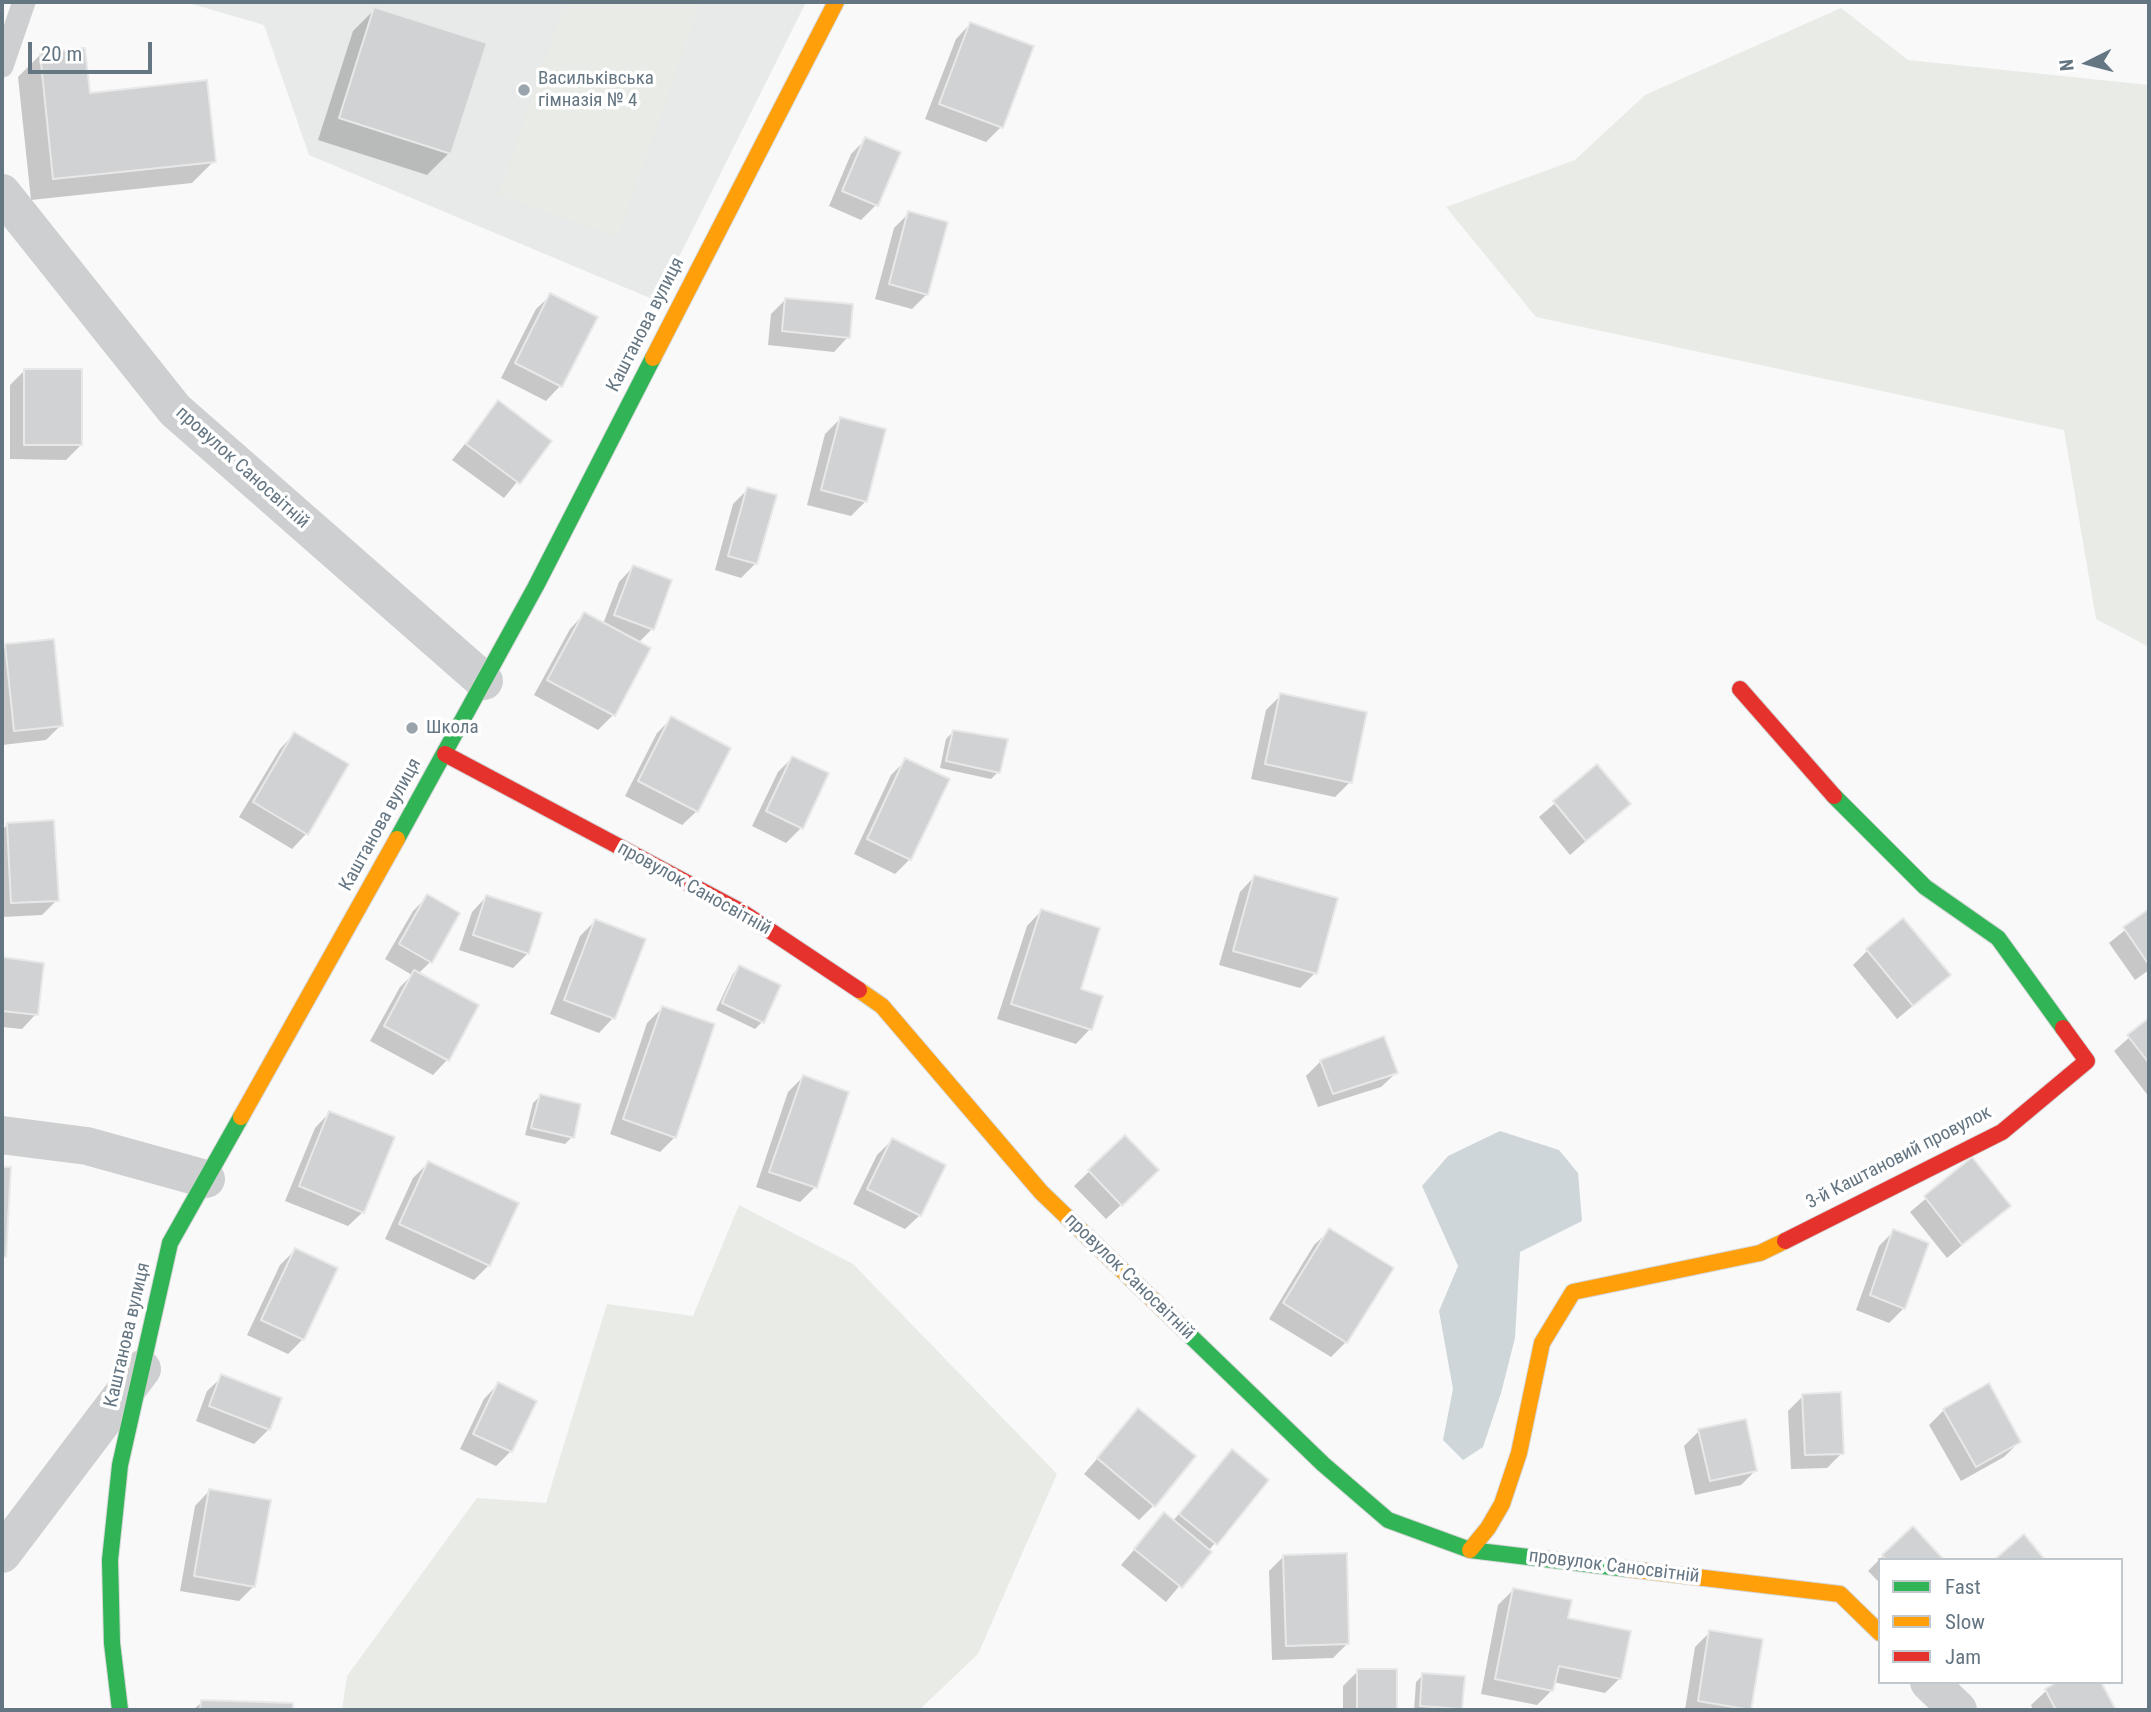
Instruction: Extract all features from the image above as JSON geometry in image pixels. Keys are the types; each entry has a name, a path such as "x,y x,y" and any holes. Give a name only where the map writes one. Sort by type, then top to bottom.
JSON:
{"street":[{"name":"Каштанова вулиця","path":"120,1710 112,1643 110,1560 120,1465 170,1243 445,754 836,2"},
{"name":"провулок Саносвітній","path":"2,193 175,410 484,681"},
{"name":"3-й Каштановий провулок","path":"1470,1550 1490,1531 1513,1480 1542,1340 1573,1292 1760,1253 2002,1132 2087,1061 1998,938 1925,887 1817,779 1740,689"},
{"name":"провулок Саносвітній","path":"445,754 742,912 882,1006 1041,1192 1323,1464 1388,1520 1470,1550 1840,1594 1878,1631"},
{"path":"2,1135 88,1146 206,1180"},
{"path":"2,1554 142,1369"},
{"path":"1931,1684 1958,1710"}],"lane":[{"path":"2,66 14,15"}],"shaded area":[{"name":"Васильківська гімназія № 4","path":"185,2 806,2 657,301 309,155 264,25"},
{"path":"565,2 701,2 618,237 498,195"},
{"path":"1841,8 1908,60 2149,85 2149,647 2096,619 2064,430 1536,317 1446,207 1575,160 1645,95"},
{"path":"1500,1131 1559,1150 1578,1173 1582,1221 1520,1252 1515,1338 1501,1393 1483,1447 1463,1460 1443,1440 1453,1389 1439,1311 1458,1266 1422,1186 1448,1156"},
{"path":"739,1205 853,1264 1057,1474 978,1654 919,1710 342,1710 347,1676 477,1498 546,1503 607,1304 693,1316"}],"building":[{"path":"374,7 487,43 451,154 339,118"},
{"path":"970,22 1034,46 1003,128 939,104"},
{"path":"85,48 90,93 207,80 216,162 53,179 40,53"},
{"path":"865,137 901,152 878,206 842,191"},
{"path":"908,211 948,222 928,295 889,284"},
{"path":"550,293 598,317 562,387 515,363"},
{"path":"785,298 853,304 850,338 782,331"},
{"path":"24,369 82,369 82,445 24,445"},
{"path":"498,400 552,441 520,484 466,444"},
{"path":"840,417 886,429 867,502 821,490"},
{"path":"747,487 777,495 757,564 728,556"},
{"path":"633,565 672,580 654,630 614,615"},
{"path":"584,612 651,648 615,716 547,680"},
{"path":"54,639 63,726 14,731 5,644"},
{"path":"1280,693 1367,712 1352,783 1265,764"},
{"path":"671,716 731,748 698,812 638,781"},
{"path":"953,730 1008,739 1000,773 946,761"},
{"path":"294,732 349,764 308,835 253,802"},
{"path":"792,756 829,773 803,829 766,811"},
{"path":"905,758 950,779 911,860 867,839"},
{"path":"1597,764 1631,804 1586,841 1553,801"},
{"path":"54,820 59,901 11,903 7,823"},
{"path":"1254,875 1338,898 1317,974 1233,951"},
{"path":"427,894 460,913 432,963 399,944"},
{"path":"486,895 542,913 529,954 473,935"},
{"path":"1041,909 1100,928 1081,989 1103,996 1092,1030 1011,1004"},
{"path":"2149,909 2149,965 2123,927"},
{"path":"1903,918 1951,975 1913,1006 1866,949"},
{"path":"595,919 646,939 615,1019 564,1000"},
{"path":"2,957 44,963 38,1015 2,1011"},
{"path":"739,965 781,985 764,1023 722,1003"},
{"path":"414,970 479,1005 449,1061 384,1026"},
{"path":"662,1006 715,1024 676,1138 623,1119"},
{"path":"2149,1018 2149,1063 2127,1035"},
{"path":"1384,1036 1398,1073 1333,1094 1320,1060"},
{"path":"803,1075 849,1092 817,1188 769,1172"},
{"path":"540,1094 581,1104 574,1138 531,1128"},
{"path":"329,1111 395,1137 364,1213 299,1186"},
{"path":"1125,1135 1159,1170 1122,1206 1088,1170"},
{"path":"892,1138 946,1165 921,1216 867,1189"},
{"path":"1972,1157 2011,1206 1962,1245 1924,1196"},
{"path":"428,1161 519,1203 490,1266 399,1224"},
{"path":"2,1167 11,1167 6,1257 2,1256"},
{"path":"1329,1228 1394,1268 1347,1343 1283,1303"},
{"path":"1893,1229 1929,1243 1905,1309 1870,1295"},
{"path":"295,1248 338,1268 304,1340 261,1320"},
{"path":"221,1374 282,1398 270,1430 209,1406"},
{"path":"498,1382 537,1401 512,1452 473,1434"},
{"path":"1989,1383 2021,1442 1976,1467 1943,1409"},
{"path":"1841,1392 1844,1454 1805,1455 1802,1394"},
{"path":"1138,1408 1196,1456 1155,1507 1097,1458"},
{"path":"1746,1419 1757,1471 1710,1481 1698,1429"},
{"path":"1232,1449 1269,1480 1217,1545 1179,1514"},
{"path":"209,1489 271,1500 255,1587 194,1576"},
{"path":"1164,1512 1212,1552 1182,1588 1134,1549"},
{"path":"1913,1526 1942,1558 1884,1558 1882,1555"},
{"path":"2024,1534 2043,1558 1996,1558"},
{"path":"1347,1553 1349,1644 1286,1646 1283,1555"},
{"path":"1513,1588 1572,1600 1568,1618 1631,1631 1621,1679 1559,1666 1553,1691 1495,1679"},
{"path":"1709,1630 1763,1639 1751,1710 1698,1701"},
{"path":"1357,1669 1397,1669 1397,1710 1357,1710"},
{"path":"1422,1673 1465,1676 1462,1709 1420,1706"},
{"path":"2054,1684 2102,1684 2116,1710 2056,1710 2045,1689"},
{"path":"201,1700 293,1703 293,1710 200,1710"}],"traffic: fast":[{"path":"397,839 536,586 653,358"},
{"path":"1834,796 1925,887 1998,938 2063,1028"},
{"path":"120,1710 112,1643 110,1560 120,1465 170,1243 241,1117"},
{"path":"1176,1322 1323,1464 1388,1520 1470,1550 1628,1569"}],"traffic: slow":[{"path":"653,358 836,2"},
{"path":"241,1117 397,839"},
{"path":"859,990 882,1006 1041,1192 1176,1322"},
{"path":"1470,1550 1488,1528 1502,1504 1519,1453 1542,1343 1573,1292 1760,1253 1785,1241"},
{"path":"1628,1569 1840,1594 1878,1631"}],"traffic: jam":[{"path":"1740,689 1834,796"},
{"path":"445,754 742,912 859,990"},
{"path":"1785,1241 2002,1132 2087,1061 2063,1028"}],"place":[{"name":"Васильківська гімназія № 4","path":"524,90"},
{"name":"Школа","path":"412,728"}]}
